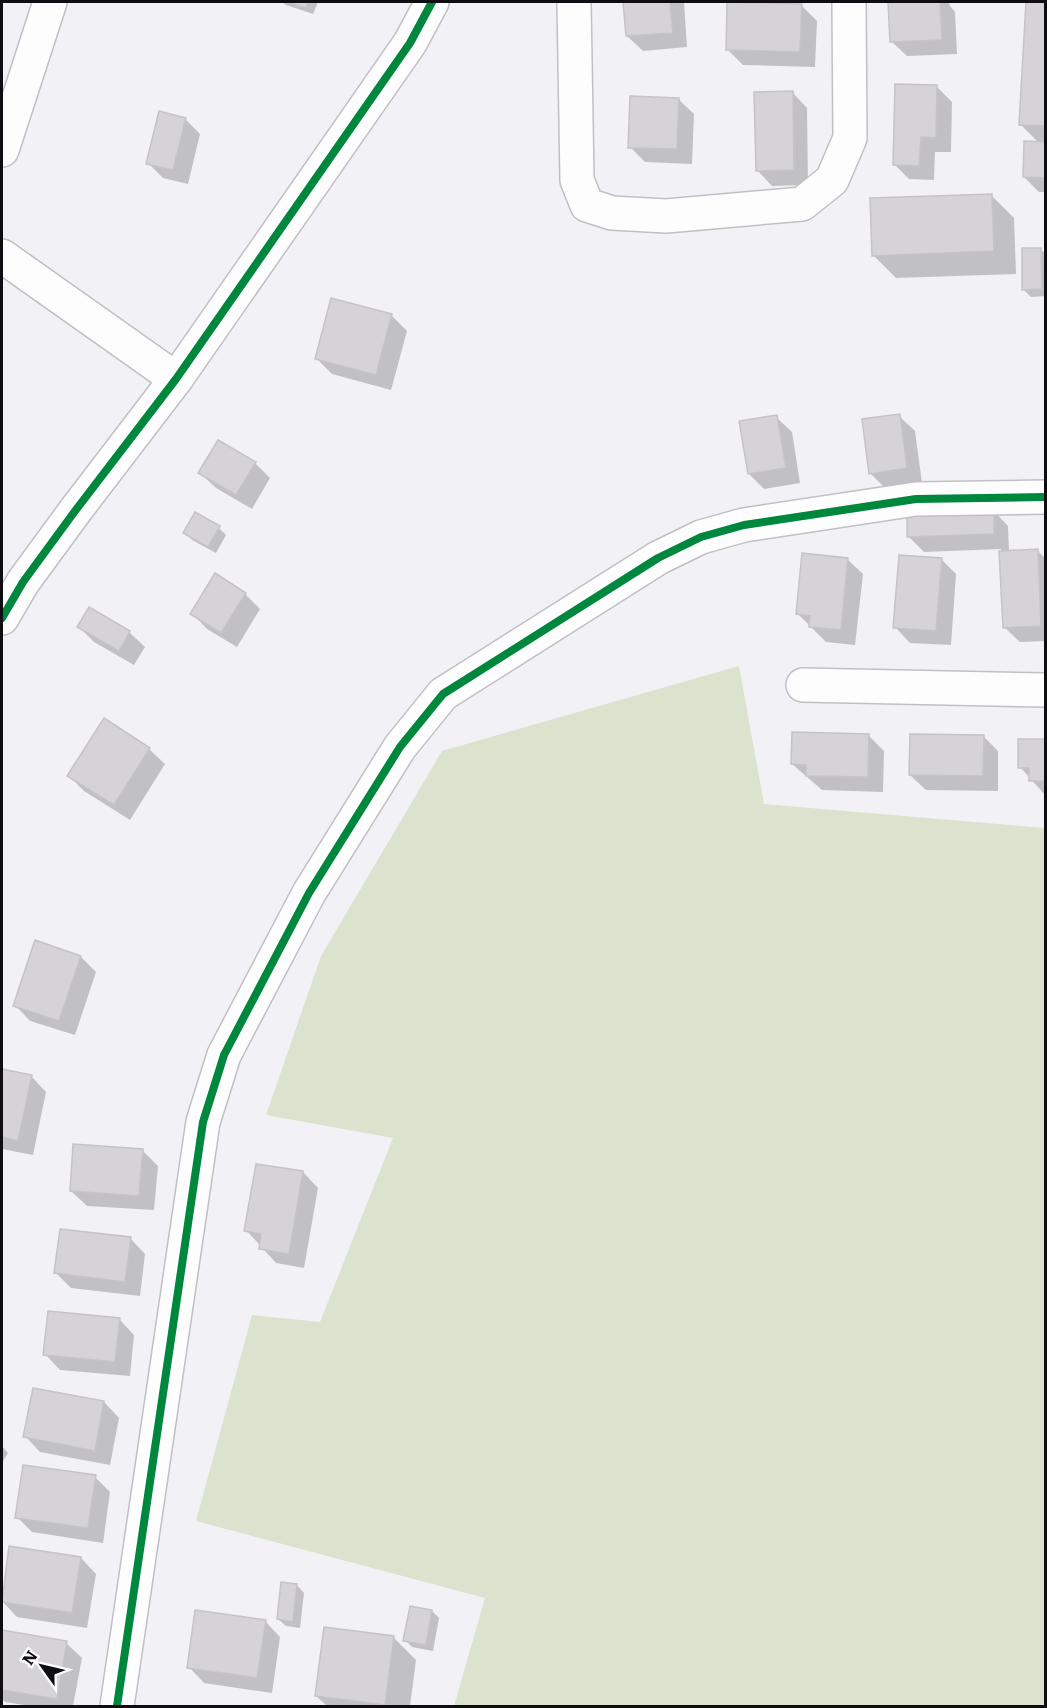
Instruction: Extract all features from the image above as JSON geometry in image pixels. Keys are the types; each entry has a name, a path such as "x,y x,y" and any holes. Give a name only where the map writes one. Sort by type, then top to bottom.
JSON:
{"street":[{"path":"2,150 50,2"},
{"path":"2,618 23,582 75,510 176,379 410,43 432,2"},
{"path":"574,2 577,180 588,205 612,213 666,216 802,204 832,180 850,138 849,2"},
{"path":"2,256 176,379"},
{"path":"117,1707 203,1122 229,1045 309,893 400,747 443,694 658,558 701,537 744,525 916,499 1046,497"},
{"path":"802,685 1046,690"}],"green space":[{"path":"739,666 764,804 1045,828 1045,1706 454,1706 485,1598 196,1521 252,1315 320,1322 393,1138 266,1115 321,956 442,751"}],"building":[{"path":"288,2 308,2 306,8"},
{"path":"623,2 670,2 673,33 626,36"},
{"path":"727,2 802,4 800,52 726,50"},
{"path":"888,2 940,2 942,40 890,42"},
{"path":"1026,2 1046,2 1046,126 1019,125"},
{"path":"895,84 937,85 936,138 921,137 919,166 893,165"},
{"path":"793,91 794,170 756,171 754,92"},
{"path":"630,96 679,98 677,149 628,148"},
{"path":"159,111 186,118 173,170 146,164"},
{"path":"1024,141 1046,142 1046,178 1023,177"},
{"path":"992,194 994,251 872,256 870,198"},
{"path":"1022,248 1041,248 1042,289 1022,290"},
{"path":"331,298 392,314 376,375 315,359"},
{"path":"900,414 907,468 869,474 862,419"},
{"path":"777,415 786,468 748,474 739,421"},
{"path":"218,440 256,462 236,495 198,473"},
{"path":"994,509 994,534 907,537 907,512"},
{"path":"195,512 220,526 208,547 183,533"},
{"path":"1038,549 1041,626 1003,628 999,551"},
{"path":"802,553 848,558 841,630 809,627 810,616 796,614"},
{"path":"899,555 942,558 936,631 893,628"},
{"path":"215,573 246,593 221,633 190,614"},
{"path":"89,607 130,631 119,651 77,627"},
{"path":"104,718 150,748 114,805 67,776"},
{"path":"792,732 869,734 868,777 806,776 806,765 791,764"},
{"path":"910,734 984,735 983,776 909,775"},
{"path":"1018,739 1046,739 1046,781 1029,781 1029,768 1018,768"},
{"path":"35,940 81,956 59,1021 13,1006"},
{"path":"2,1069 32,1075 18,1141 2,1137"},
{"path":"73,1144 143,1149 139,1196 70,1191"},
{"path":"256,1164 303,1171 289,1254 259,1249 261,1234 244,1231"},
{"path":"60,1229 131,1237 125,1282 54,1273"},
{"path":"48,1311 120,1318 115,1362 43,1355"},
{"path":"33,1388 104,1401 95,1451 23,1437"},
{"path":"23,1465 96,1475 88,1528 15,1518"},
{"path":"9,1546 81,1557 72,1613 2,1602"},
{"path":"281,1582 297,1584 293,1622 277,1619"},
{"path":"410,1606 432,1610 426,1645 403,1641"},
{"path":"195,1610 266,1620 257,1678 187,1668"},
{"path":"324,1627 394,1636 385,1705 315,1696"},
{"path":"2,1630 67,1641 57,1699 2,1690"}],"cycle path":[{"path":"2,618 23,582 176,379 410,43 432,2"},
{"path":"117,1706 203,1122 224,1055 309,893 400,747 443,694 658,558 701,537 744,525 916,499 1046,497"}]}
